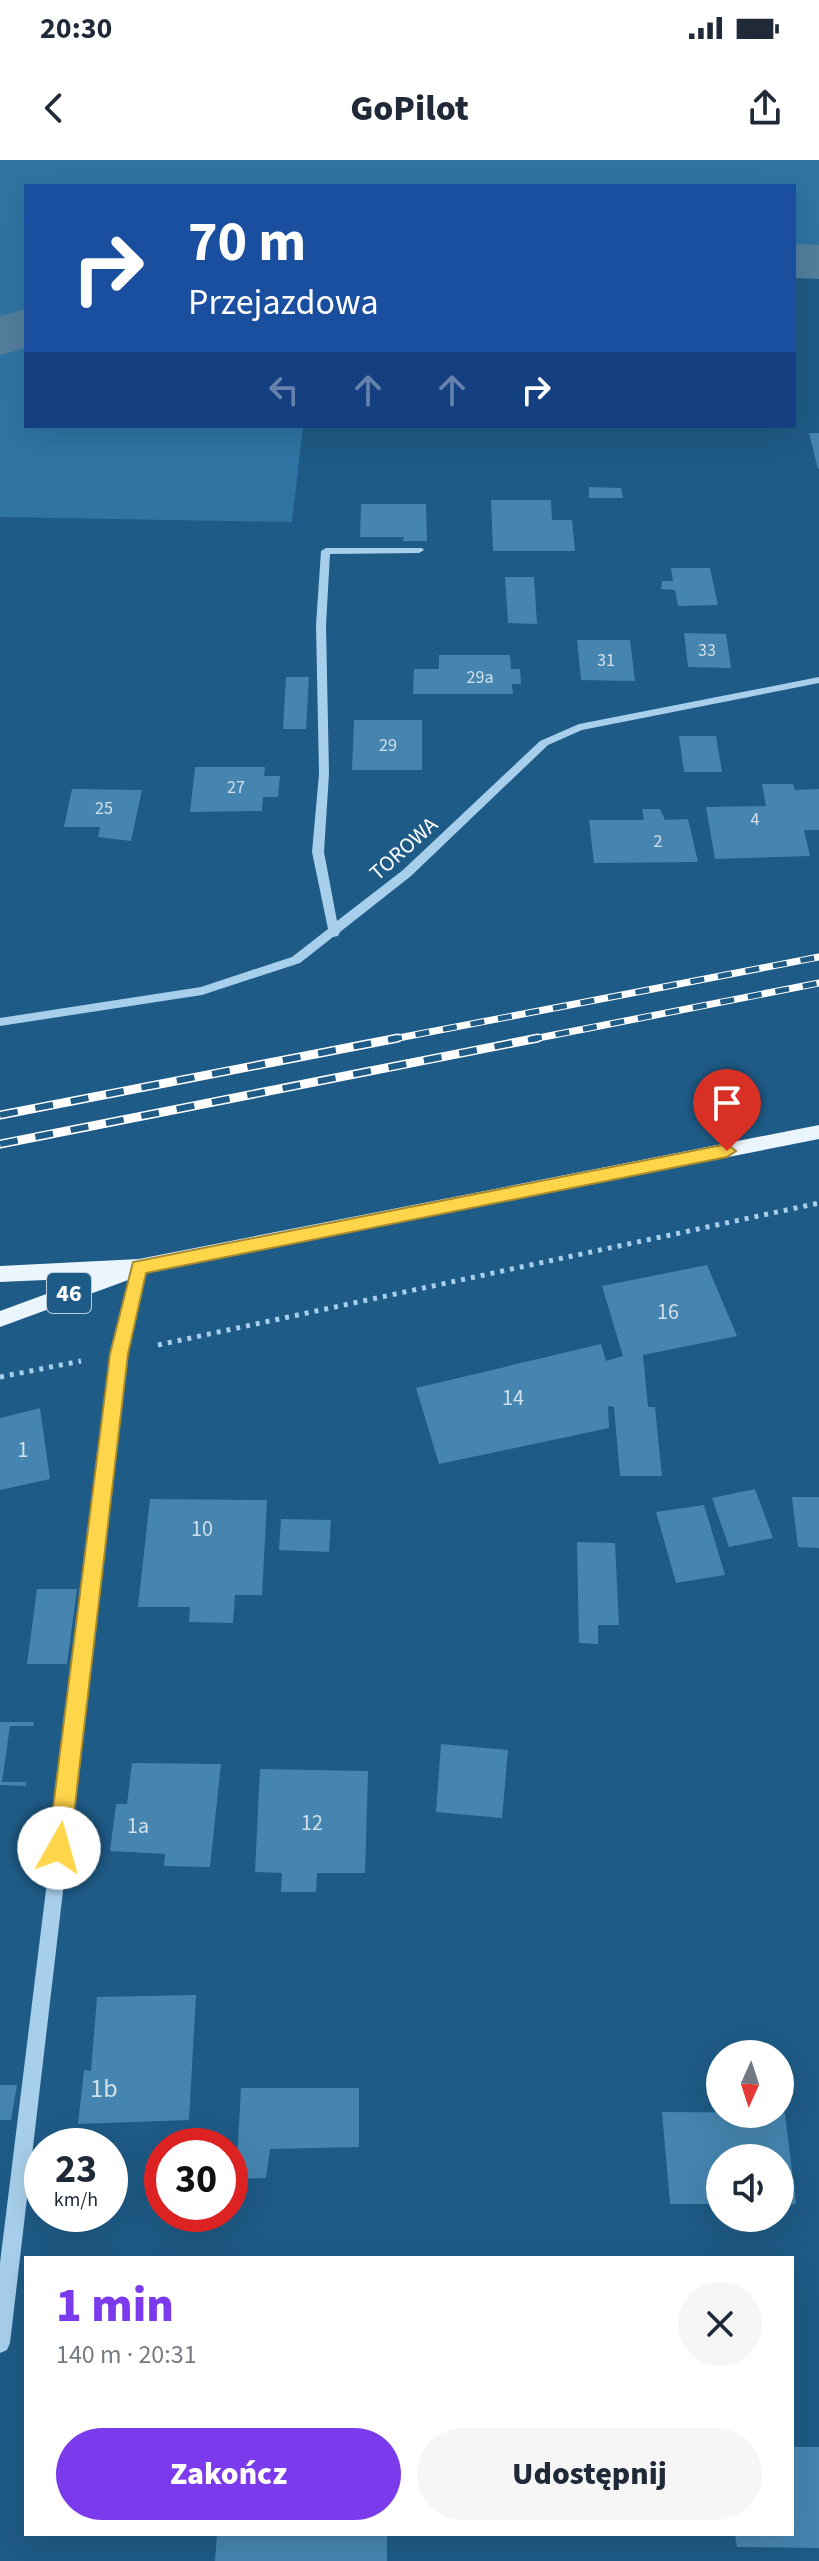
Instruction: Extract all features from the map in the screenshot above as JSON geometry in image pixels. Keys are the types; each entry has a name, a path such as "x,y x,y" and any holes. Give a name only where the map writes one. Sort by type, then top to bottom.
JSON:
{"main road":[{"name":"46","path":"0,1274 139,1267 819,1132"},
{"name":"46","path":"0,1319 139,1267"}],"street":[{"path":"334,933 318,852 324,774 321,625 326,551 419,550"},
{"name":"TOROWA","path":"0,1022 202,991 296,960 407,873 544,743 579,727 819,680"},
{"path":"0,2343 119,1354 139,1267"}],"path":[{"path":"0,1377 819,1203"}],"shaded area":[{"path":"0,160 819,160 819,274 796,278 796,184 24,184 24,428 303,428 292,522 0,517"}],"building":[{"path":"809,433 819,433 819,469 818,469"},
{"path":"589,487 621,488 623,498 589,498"},
{"path":"491,500 551,500 552,520 572,520 575,551 493,551"},
{"path":"361,504 426,504 427,541 403,541 404,537 360,537"},
{"path":"671,568 710,568 718,605 678,606 675,590 661,589 662,581 673,581"},
{"path":"505,577 534,577 537,624 508,623"},
{"path":"684,633 726,634 731,668 688,667"},
{"path":"577,640 630,640 635,681 581,680"},
{"path":"439,655 510,655 511,669 520,669 521,684 512,684 513,694 413,694 414,669 439,669"},
{"path":"286,677 309,677 306,729 283,729"},
{"path":"354,720 422,720 422,770 352,770"},
{"path":"679,736 716,736 722,772 684,772"},
{"path":"195,767 265,767 264,776 280,776 278,797 263,797 262,811 190,812"},
{"path":"762,784 793,784 795,790 819,789 819,830 804,830 810,856 715,859 706,807 766,806"},
{"path":"72,789 142,790 131,841 98,837 100,827 64,827"},
{"path":"642,809 660,809 665,820 688,819 698,862 594,863 589,820 644,820"},
{"path":"707,1265 737,1336 643,1355 648,1407 655,1407 662,1476 620,1476 614,1407 608,1406 609,1428 439,1464 416,1388 601,1344 606,1361 623,1356 602,1286"},
{"path":"40,1408 50,1479 0,1490 0,1418"},
{"path":"755,1489 773,1538 729,1547 712,1498"},
{"path":"792,1497 819,1497 819,1548 798,1547"},
{"path":"150,1499 267,1500 262,1595 235,1595 233,1623 189,1622 190,1607 138,1607"},
{"path":"704,1505 725,1575 676,1583 656,1512"},
{"path":"281,1519 331,1520 329,1552 279,1550"},
{"path":"577,1542 615,1543 619,1625 598,1625 598,1644 579,1643"},
{"path":"37,1589 77,1589 67,1664 27,1664"},
{"path":"0,1722 34,1722 33,1726 10,1726 2,1782 26,1782 26,1786 0,1785"},
{"path":"441,1744 508,1750 502,1818 436,1812"},
{"path":"132,1763 221,1764 210,1867 164,1866 165,1854 110,1851 116,1804 127,1804"},
{"path":"260,1769 368,1771 365,1873 317,1873 316,1892 281,1892 282,1873 255,1872"},
{"path":"196,1995 189,2120 78,2124 84,2070 91,2071 97,1997"},
{"path":"0,2085 17,2085 11,2120 0,2120"},
{"path":"241,2088 359,2088 359,2147 270,2149 266,2178 248,2179 248,2128 239,2128"},
{"path":"662,2112 706,2112 706,2128 787,2128 789,2144 706,2144 706,2204 670,2204"},
{"path":"794,2447 819,2447 819,2548 737,2547 735,2536 794,2536"},
{"path":"217,2536 387,2536 387,2561 215,2561"}],"waterway":[{"path":"796,261 819,262"},
{"path":"0,337 24,328"}],"railway":[{"path":"388,1040 819,957"},
{"path":"528,1040 819,983"},
{"path":"0,1115 398,1038"},
{"path":"0,1144 538,1038"}],"route":[{"path":"59,1848 119,1354 139,1267 727,1151"}]}
